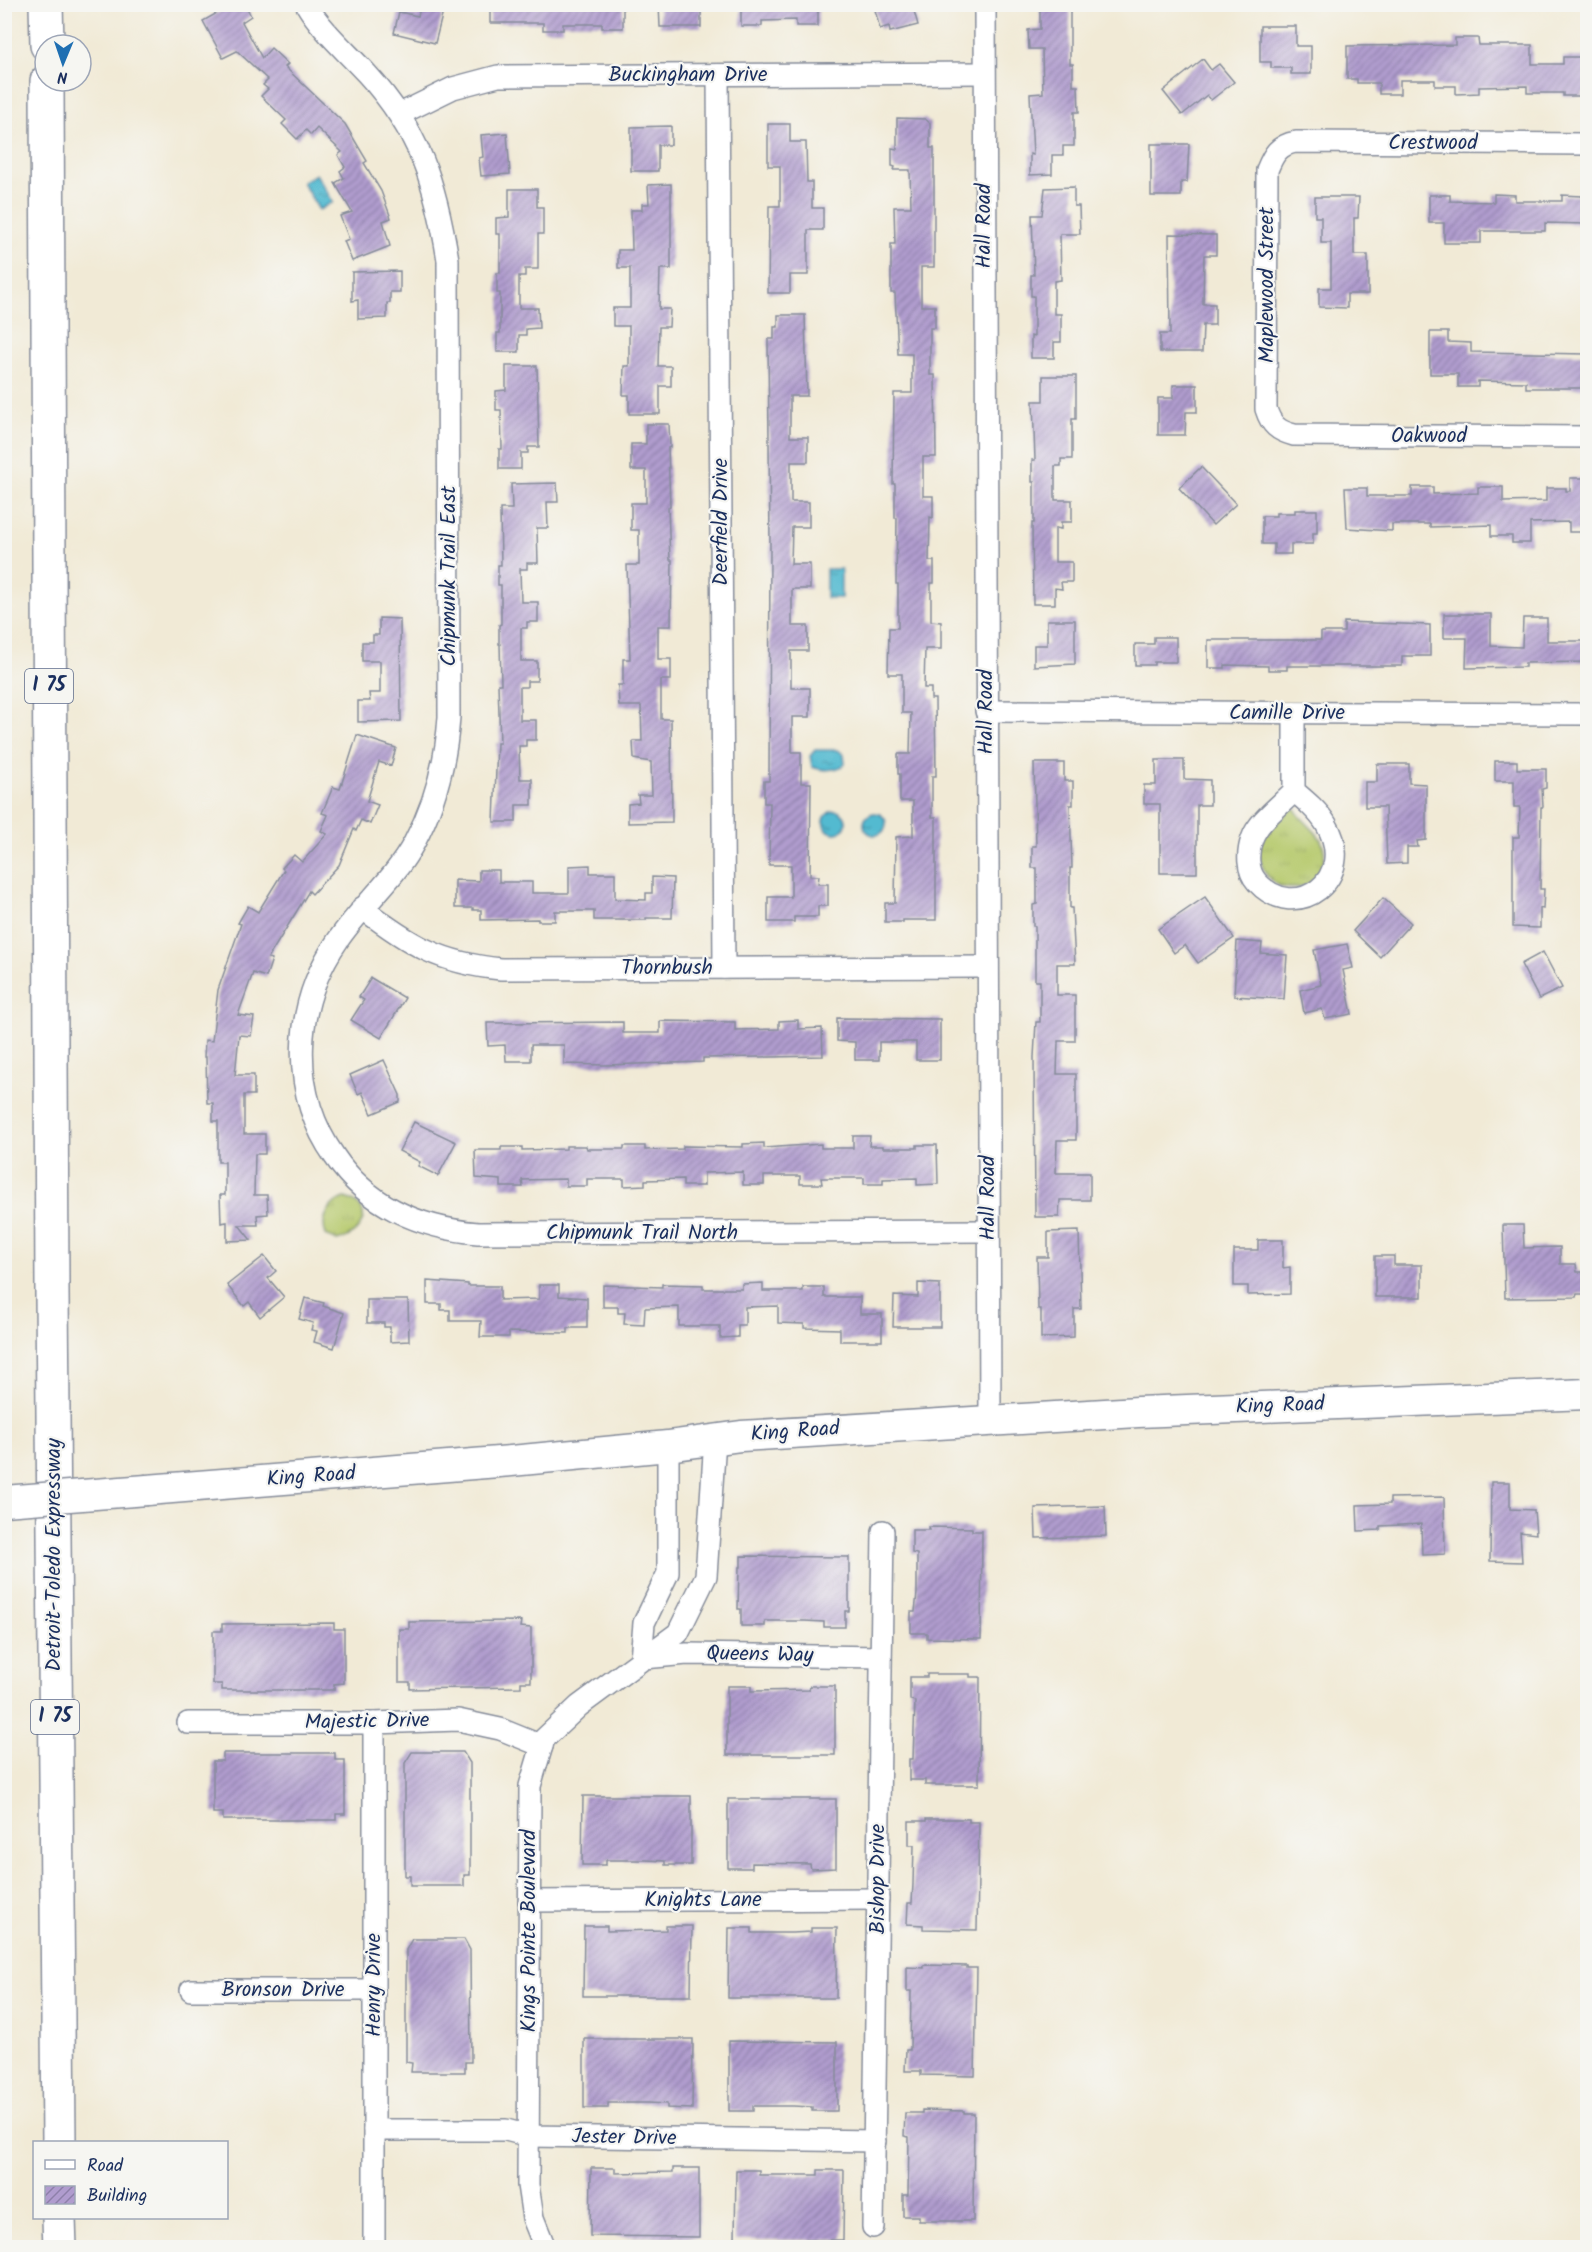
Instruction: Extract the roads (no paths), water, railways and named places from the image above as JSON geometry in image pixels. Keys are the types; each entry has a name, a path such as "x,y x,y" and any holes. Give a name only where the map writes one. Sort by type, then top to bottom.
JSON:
{"highway":[{"path":"46,4 47,33"},
{"name":"Detroit-Toledo Expressway","path":"47,93 52,1292 59,2141"},
{"path":"59,2219 60,2247"}],"main road":[{"name":"King Road","path":"4,1501 499,1462 668,1446 715,1439 990,1419 1587,1394"}],"street":[{"name":"Chipmunk Trail East","path":"306,4 329,36 366,73 400,114 418,147 431,181 441,216 448,260 449,717 441,774 424,823 400,865 362,908 338,940 321,969 309,1000 303,1033 302,1067 305,1087 317,1128 327,1146"},
{"name":"Hall Road","path":"985,4 983,74 990,1419"},
{"name":"Buckingham Drive","path":"400,114 453,88 498,76 983,74"},
{"name":"Deerfield Drive","path":"718,75 724,968"},
{"name":"Crestwood","path":"1280,148 1296,142 1587,144"},
{"name":"Maplewood Street","path":"1273,425 1266,409 1267,170 1273,156 1280,148"},
{"name":"Oakwood","path":"1273,425 1285,433 1294,435 1587,437"},
{"name":"Camille Drive","path":"986,711 1587,714"},
{"path":"1294,713 1294,791 1252,837 1248,857 1252,876 1264,890 1280,898 1295,899 1312,894 1327,882 1335,866 1334,843 1326,825 1311,805 1294,791"},
{"name":"Thornbush","path":"362,908 397,935 420,948 443,958 475,966 501,969 987,967"},
{"name":"Chipmunk Trail North","path":"327,1146 351,1178 383,1204 419,1222 458,1232 988,1231"},
{"name":"Kings Pointe Boulevard","path":"545,2247 533,2218 528,2185 530,1786 544,1739 579,1706 678,1633 706,1576 715,1439"},
{"path":"641,1659 644,1623 668,1573 668,1446"},
{"name":"Bishop Drive","path":"873,2227 880,1657 884,1531"},
{"name":"Queens Way","path":"641,1659 687,1654 880,1657"},
{"name":"Majestic Drive","path":"188,1723 374,1723 458,1720 500,1729 542,1746"},
{"name":"Henry Drive","path":"374,1723 374,2247"},
{"name":"Knights Lane","path":"529,1901 878,1899"},
{"name":"Bronson Drive","path":"191,1990 374,1990"},
{"name":"Jester Drive","path":"374,2130 506,2130 529,2136 875,2141"}],"water":[{"path":"316,174 333,202 319,210 302,182"},
{"path":"826,569 841,569 841,598 826,598"},
{"path":"815,750 838,750 844,755 845,764 829,770 812,767 810,756"},
{"path":"835,811 843,814 846,822 843,830 835,833 827,830 824,822 827,814"},
{"path":"875,813 883,816 886,824 883,832 875,835 867,832 864,824 867,816"}]}
